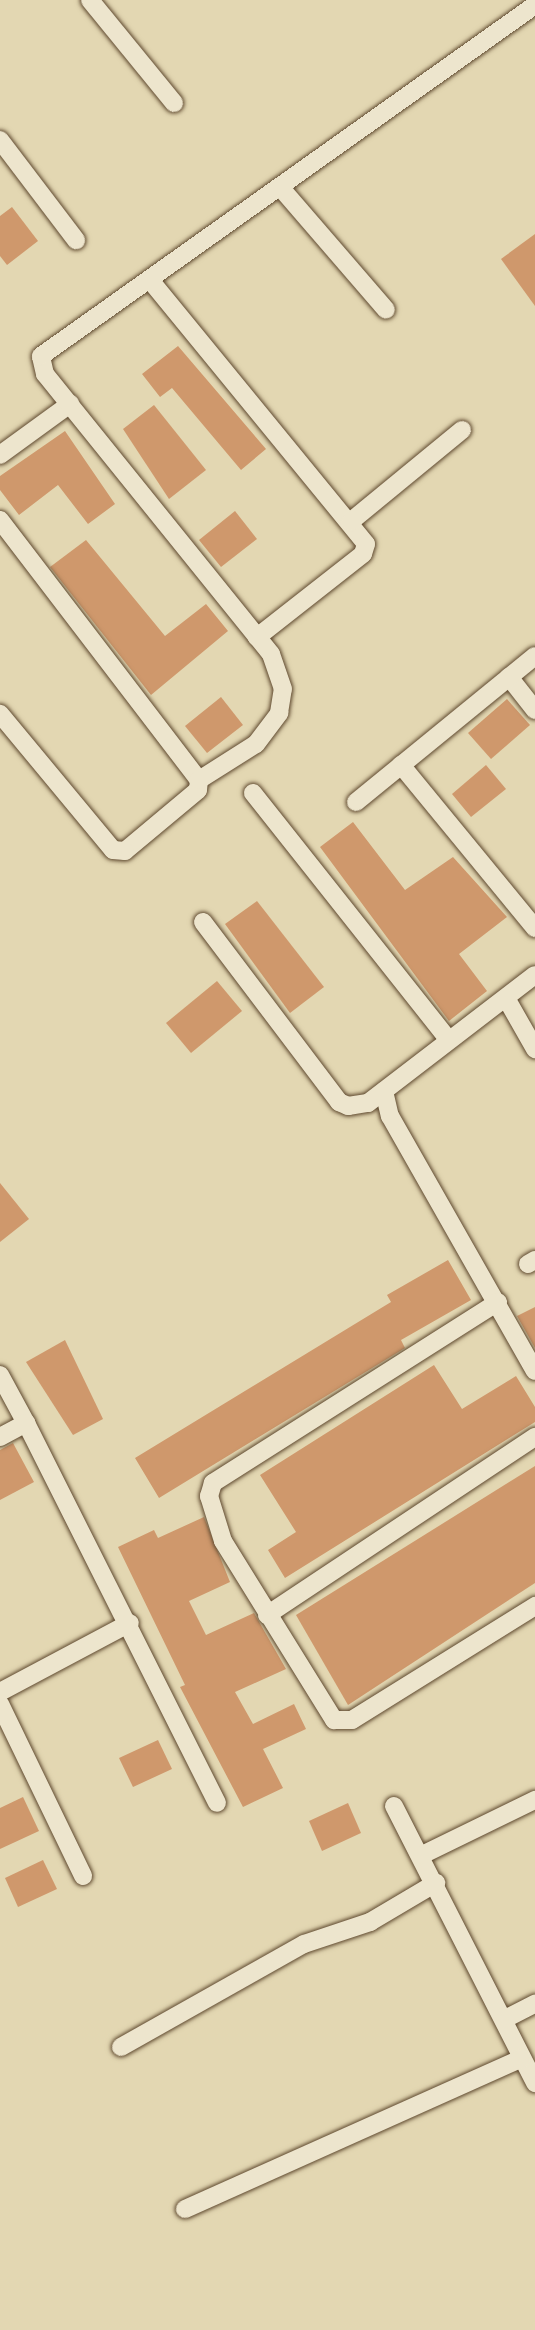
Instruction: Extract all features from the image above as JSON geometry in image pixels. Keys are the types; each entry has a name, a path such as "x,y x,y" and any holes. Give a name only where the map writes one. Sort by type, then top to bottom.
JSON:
{"street":[{"path":"90,0 174,103"},
{"path":"0,714 119,852 197,792 200,780 256,744 279,712 283,689 271,654 45,374 42,356 535,5"},
{"path":"0,140 76,240"},
{"path":"280,187 386,310"},
{"path":"150,280 366,544 363,554 257,637"},
{"path":"0,455 70,404"},
{"path":"350,522 462,430"},
{"path":"0,520 200,780"},
{"path":"356,802 535,656"},
{"path":"508,677 535,710"},
{"path":"401,765 535,928"},
{"path":"253,793 449,1040"},
{"path":"203,922 339,1102 357,1107 384,1091 535,975"},
{"path":"506,998 535,1049"},
{"path":"384,1091 390,1116 498,1302 535,1371"},
{"path":"498,1302 213,1483 209,1496 223,1541 334,1720 352,1720 535,1606"},
{"path":"0,1375 130,1623 218,1803"},
{"path":"0,1437 27,1423"},
{"path":"267,1614 535,1437"},
{"path":"0,1692 130,1623"},
{"path":"0,1704 83,1876"},
{"path":"422,1855 535,1800"},
{"path":"394,1806 422,1855 535,2082"},
{"path":"121,2047 304,1944 370,1923 436,1883"},
{"path":"505,2019 535,2004"},
{"path":"185,2208 522,2058"}],"building":[{"path":"12,207 38,241 7,265 0,256 0,216"},
{"path":"535,234 535,306 501,259"},
{"path":"178,346 266,449 241,470 172,388 160,397 142,374"},
{"path":"154,405 206,470 169,499 123,429"},
{"path":"65,431 115,504 88,524 58,485 19,515 0,490 0,476"},
{"path":"235,511 257,539 221,567 199,540"},
{"path":"86,540 165,636 206,604 228,631 151,695 50,567"},
{"path":"221,697 243,725 207,753 185,726"},
{"path":"507,699 530,725 491,759 468,733"},
{"path":"486,765 506,789 471,817 452,794"},
{"path":"353,822 405,890 453,857 507,917 459,954 487,991 449,1021 320,847"},
{"path":"257,901 324,987 290,1013 225,924"},
{"path":"217,981 242,1011 191,1053 166,1023"},
{"path":"0,1183 29,1219 0,1242"},
{"path":"448,1260 471,1300 401,1340 405,1348 159,1498 135,1458 391,1302 387,1295"},
{"path":"535,1307 535,1348 517,1316"},
{"path":"65,1340 103,1419 73,1435 26,1362"},
{"path":"434,1365 462,1409 516,1376 535,1407 535,1422 285,1578 268,1550 296,1532 260,1475"},
{"path":"13,1443 34,1482 0,1500 0,1450"},
{"path":"535,1466 535,1583 348,1705 296,1615"},
{"path":"204,1517 230,1582 189,1601 206,1635 254,1613 286,1669 235,1692 253,1724 294,1704 306,1729 263,1749 283,1788 243,1807 180,1687 185,1685 118,1547 154,1530 158,1538"},
{"path":"158,1740 172,1769 133,1787 119,1758"},
{"path":"23,1797 39,1831 0,1849 0,1808"},
{"path":"348,1803 361,1833 322,1851 309,1821"},
{"path":"43,1860 57,1889 18,1907 5,1878"}]}
